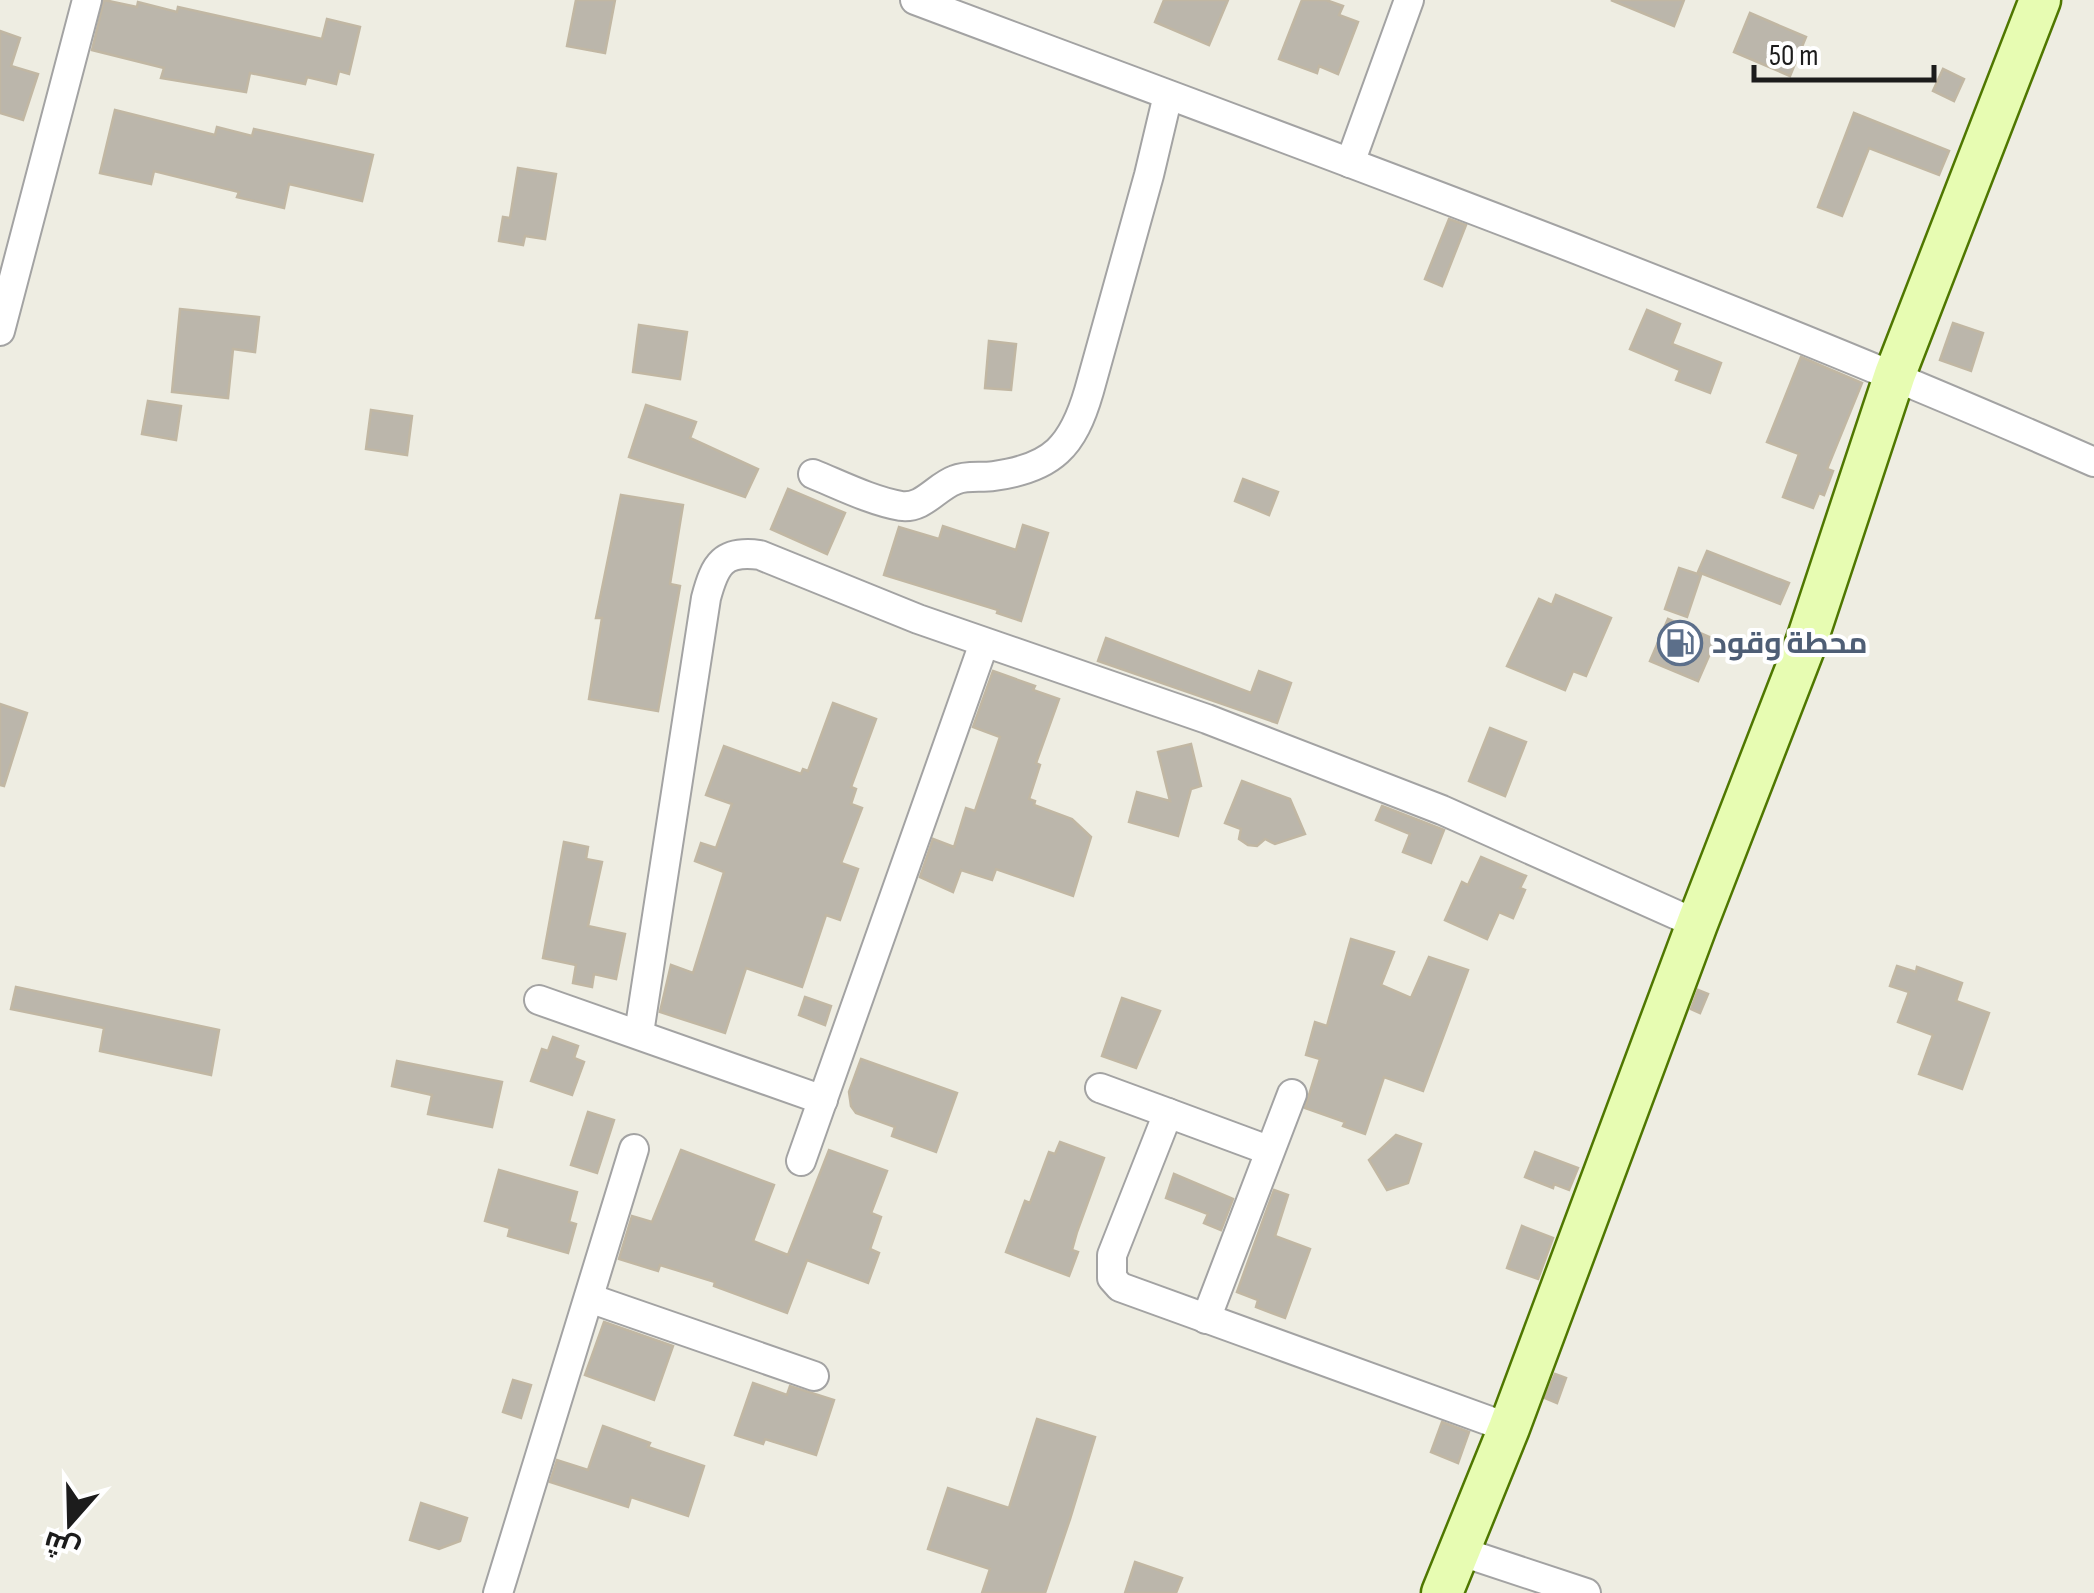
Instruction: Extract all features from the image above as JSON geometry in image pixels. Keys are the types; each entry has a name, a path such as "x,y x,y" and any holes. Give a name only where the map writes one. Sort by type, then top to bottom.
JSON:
{"main road":[{"path":"1442,1593 1509,1428 1806,643 1895,374 2040,0"}],"street":[{"path":"0,331 87,0"},
{"path":"916,0 1895,374 2094,462"},
{"path":"1350,163 1408,0"},
{"path":"813,474 904,506 920,504 946,483 962,477 1023,472 1070,441 1089,391 1150,175 1168,95"},
{"path":"639,1033 706,598 717,566 742,552 760,555 984,643 1207,719 1442,810 1697,924"},
{"path":"801,1162 984,643"},
{"path":"539,1000 823,1100"},
{"path":"1100,1088 1268,1150"},
{"path":"1206,1319 1292,1094"},
{"path":"1168,1113 1110,1267 1112,1278 1120,1287 1509,1428"},
{"path":"498,1593 634,1148"},
{"path":"589,1298 814,1376"},
{"path":"1459,1551 1586,1593"}],"building":[{"path":"104,0 137,7 138,2 177,12 178,7 322,39 327,19 360,27 349,74 339,71 336,84 307,77 305,84 250,73 246,92 161,78 164,68 92,50"},
{"path":"576,0 615,0 605,53 567,46"},
{"path":"1164,0 1228,0 1209,45 1155,22"},
{"path":"1302,0 1326,0 1343,6 1339,15 1358,22 1338,74 1319,66 1317,73 1279,59"},
{"path":"1611,0 1684,0 1674,26"},
{"path":"1750,13 1806,37 1790,76 1734,52"},
{"path":"0,31 20,38 11,66 38,74 23,120 0,113"},
{"path":"1943,69 1964,79 1954,101 1933,91"},
{"path":"115,110 215,135 217,127 252,136 254,129 373,155 362,201 289,184 284,208 237,197 239,192 154,171 151,184 100,173"},
{"path":"1854,113 1949,151 1939,175 1869,148 1842,216 1818,207"},
{"path":"518,168 556,174 545,239 525,236 523,245 499,241 503,217 510,218"},
{"path":"1449,219 1466,225 1442,286 1425,279"},
{"path":"180,309 259,317 255,352 233,349 228,398 172,392"},
{"path":"1647,310 1680,324 1672,344 1721,363 1710,393 1676,380 1680,370 1630,349"},
{"path":"1953,323 1983,333 1971,371 1940,360"},
{"path":"639,325 687,332 680,379 633,372"},
{"path":"989,341 1016,344 1011,390 985,388"},
{"path":"1801,357 1862,383 1827,469 1833,471 1824,495 1819,493 1813,508 1783,497 1799,454 1767,442"},
{"path":"148,401 181,406 176,440 142,434"},
{"path":"646,405 696,422 690,438 758,469 745,497 629,457"},
{"path":"371,410 412,416 407,455 366,449"},
{"path":"1243,479 1278,492 1269,515 1235,501"},
{"path":"788,489 845,513 827,554 771,529"},
{"path":"621,495 683,505 670,584 680,586 658,711 589,699 602,618 596,618"},
{"path":"1023,525 1048,533 1021,621 997,613 998,610 884,575 899,527 939,539 943,526 1016,550"},
{"path":"1707,551 1789,583 1780,604 1698,572"},
{"path":"1679,568 1701,575 1687,617 1665,609"},
{"path":"1556,595 1611,618 1586,676 1573,671 1565,690 1507,666 1539,599 1552,605"},
{"path":"1668,619 1716,640 1698,681 1650,661"},
{"path":"1106,638 1251,693 1259,671 1291,683 1277,723 1098,661"},
{"path":"993,671 1059,699 1036,763 1040,765 1029,799 1035,801 1034,805 1072,819 1091,837 1073,896 996,869 992,880 961,870 953,892 920,877 933,839 954,847 966,808 975,811 1000,737 973,727"},
{"path":"833,703 876,719 851,787 856,789 851,804 862,808 841,863 858,869 840,920 826,915 802,987 746,968 725,1033 660,1012 671,965 693,973 724,872 695,861 701,843 716,848 732,804 706,795 724,746 801,774 803,769 808,771"},
{"path":"0,704 27,713 4,786 0,785"},
{"path":"1490,728 1526,742 1505,796 1469,781"},
{"path":"1191,744 1201,786 1191,789 1178,836 1129,822 1137,792 1170,801 1158,752"},
{"path":"1242,781 1290,799 1305,834 1275,844 1265,839 1257,846 1239,839 1241,829 1225,823"},
{"path":"1382,806 1444,830 1431,863 1403,852 1410,834 1376,820"},
{"path":"564,842 588,847 586,859 602,862 588,926 625,934 616,979 594,974 592,987 573,983 576,965 543,958"},
{"path":"1481,857 1526,876 1520,888 1525,890 1513,918 1499,912 1487,939 1445,920 1462,882 1468,885"},
{"path":"1351,939 1394,952 1381,985 1411,998 1429,957 1468,970 1423,1091 1384,1077 1365,1134 1343,1126 1345,1122 1305,1108 1320,1059 1306,1055 1315,1022 1327,1026"},
{"path":"1897,966 1916,972 1917,967 1962,983 1956,1001 1989,1013 1962,1089 1919,1074 1933,1035 1898,1022 1909,992 1890,986"},
{"path":"16,987 219,1030 211,1075 100,1051 104,1028 11,1009"},
{"path":"1698,990 1708,994 1700,1013 1691,1009"},
{"path":"805,997 831,1006 825,1025 799,1015"},
{"path":"1122,998 1160,1011 1136,1068 1102,1056"},
{"path":"553,1037 578,1046 574,1058 584,1062 572,1095 531,1081 542,1049 548,1051"},
{"path":"861,1059 957,1093 936,1152 892,1136 895,1127 856,1113 849,1092"},
{"path":"397,1061 502,1082 492,1127 428,1114 432,1095 392,1086"},
{"path":"588,1112 614,1120 597,1173 571,1165"},
{"path":"1396,1135 1421,1144 1408,1183 1387,1190 1369,1160"},
{"path":"1060,1142 1104,1158 1077,1232 1072,1250 1078,1252 1069,1276 1006,1252 1049,1152 1055,1154"},
{"path":"681,1150 774,1185 753,1241 788,1255 829,1150 887,1171 871,1213 881,1217 870,1249 879,1253 868,1283 807,1260 787,1313 714,1286 715,1282 660,1265 658,1271 619,1259 632,1216 652,1222"},
{"path":"1535,1152 1578,1168 1569,1190 1525,1177"},
{"path":"499,1170 577,1192 569,1222 576,1224 568,1253 508,1236 510,1228 485,1221"},
{"path":"1174,1174 1233,1199 1221,1230 1204,1223 1208,1214 1166,1198"},
{"path":"1274,1190 1288,1195 1275,1236 1310,1249 1285,1318 1256,1307 1258,1300 1237,1292"},
{"path":"1522,1226 1553,1238 1538,1279 1507,1268"},
{"path":"604,1322 673,1346 654,1400 585,1375"},
{"path":"1555,1374 1566,1378 1557,1403 1545,1398"},
{"path":"513,1380 531,1385 521,1418 503,1412"},
{"path":"753,1383 787,1395 790,1386 834,1400 816,1455 765,1439 763,1444 735,1435"},
{"path":"1037,1419 1095,1437 1070,1519 1045,1593 982,1593 990,1569 928,1549 948,1488 1009,1508"},
{"path":"1442,1422 1469,1432 1458,1463 1431,1452"},
{"path":"603,1426 704,1466 688,1516 631,1497 628,1507 550,1482 557,1460 588,1470"},
{"path":"421,1503 467,1518 460,1541 439,1549 410,1540"},
{"path":"1135,1562 1182,1578 1176,1593 1125,1593"}],"place":[{"name":"محطة وقود","path":"1680,643"}]}
